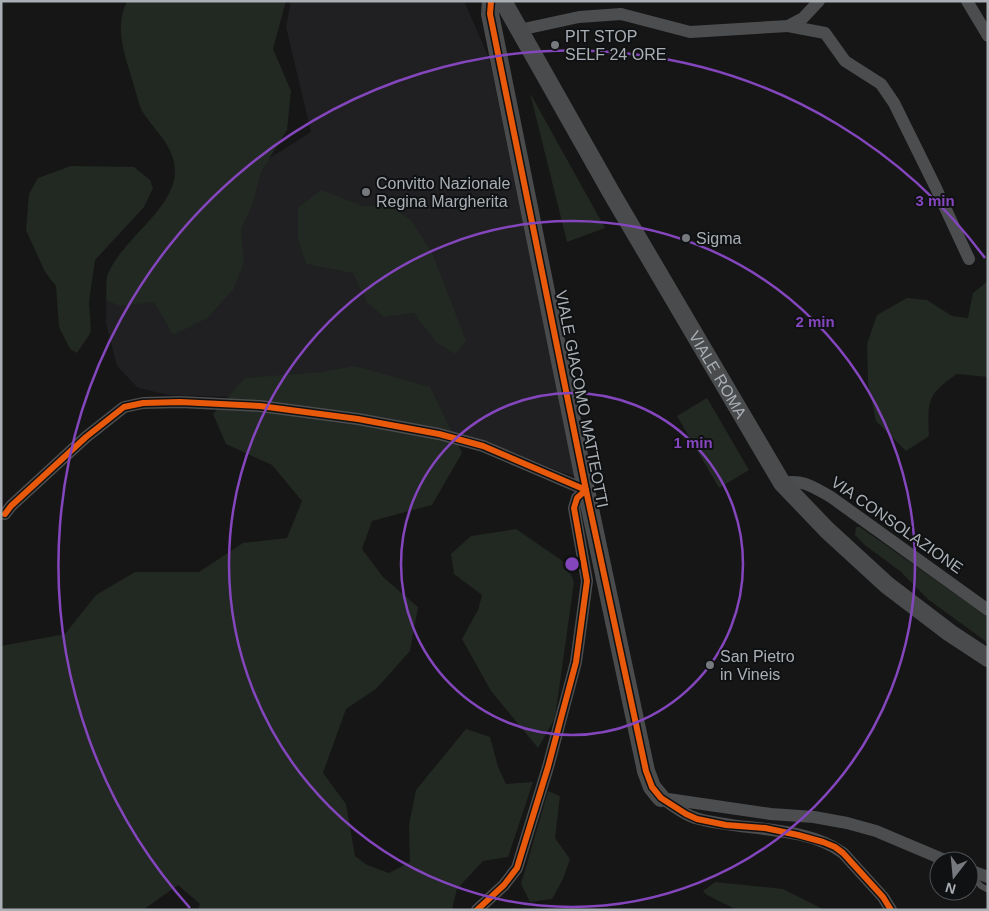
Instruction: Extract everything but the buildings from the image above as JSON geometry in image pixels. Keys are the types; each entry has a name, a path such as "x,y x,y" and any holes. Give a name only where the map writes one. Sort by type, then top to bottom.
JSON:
{"street":[{"name":"VIALE GIACOMO MATTEOTTI","path":"491,1 490,14 586,490 646,772 652,788 661,798"},
{"name":"VIALE ROMA","path":"503,1 612,194 782,482 827,530 887,585 950,633 988,658"},
{"path":"788,26 803,18 820,1"},
{"path":"967,1 988,36"},
{"path":"519,30 579,18 621,14 690,32 788,26 824,33 845,61 881,84 898,111 969,259"},
{"path":"6,514 11,506 86,437 124,407 143,403 180,402 260,406 358,419 439,434 483,446 586,490 576,498 574,508 587,582 576,662 548,767 517,868 504,885 477,910"},
{"name":"VIA CONSOLAZIONE","path":"782,482 796,480 831,497 988,610"},
{"path":"661,798 771,814 814,817 847,823 876,831 929,853"},
{"path":"661,798 686,814 698,819 726,825 765,828 790,833 835,847 843,853 883,897 891,910"}],"shaded area":[{"path":"127,1 286,1 273,49 291,91 287,130 261,172 253,203 241,229 244,263 233,290 207,318 173,335 154,302 120,306 106,300 108,274 115,261 167,197 173,184 175,170 174,161 168,146 141,108 122,44 121,22"},
{"name":"Convitto Nazionale Regina Margherita","path":"291,1 464,1 489,58 576,477 466,437 233,397 169,395 138,388 117,366 106,323 107,275 120,253 311,132 286,27"},
{"path":"530,93 605,228 567,242"},
{"path":"71,166 134,167 150,180 153,188 144,207 95,260 89,302 91,332 77,353 70,349 59,327 56,286 45,272 26,230 29,194 38,178"},
{"path":"321,190 363,206 388,205 411,220 433,255 466,341 456,354 436,342 414,313 384,317 367,302 353,273 306,264 298,238 298,208"},
{"path":"988,281 988,377 957,374 939,388 934,394 929,407 929,436 906,451 876,421 868,383 867,344 877,315 907,298 927,300 952,316 968,318 973,293"},
{"path":"355,366 430,387 462,453 432,505 372,521 362,549 383,577 418,607 410,651 376,689 346,709 323,773 346,804 355,856 367,865 389,873 410,862 409,825 416,790 466,729 490,737 498,767 506,784 533,782 508,857 483,861 457,889 452,910 198,910 200,904 178,885 143,910 1,910 1,646 65,634 96,595 135,572 199,572 243,543 287,538 302,501 272,465 226,444 213,414 245,378 321,372"},
{"path":"707,398 749,470 719,488 677,416"},
{"path":"856,527 860,527 988,617 988,643 929,600 900,571 866,546 855,535"},
{"path":"516,529 567,564 574,582 555,718 538,748 491,691 462,639 478,610 482,595 454,574 451,554 471,536"},
{"path":"548,791 560,796 555,838 570,859 563,879 552,899 530,902 521,884"},
{"path":"715,882 783,889 825,910 737,910 707,895 703,891"}],"cycle path":[{"path":"491,1 490,14 586,490 646,771 652,787 661,798 697,819 726,825 765,828 798,835 835,847 843,853 883,897 891,910"},
{"path":"5,514 11,506 86,437 124,407 143,403 180,402 260,406 358,419 439,434 483,446 586,490 577,498 574,508 587,581 576,662 548,767 517,868 504,885 477,910"}],"place":[{"name":"PIT STOP SELF 24 ORE","path":"555,45"},
{"name":"Convitto Nazionale Regina Margherita","path":"366,192"},
{"name":"Sigma","path":"686,238"},
{"name":"San Pietro in Vineis","path":"710,665"}]}
